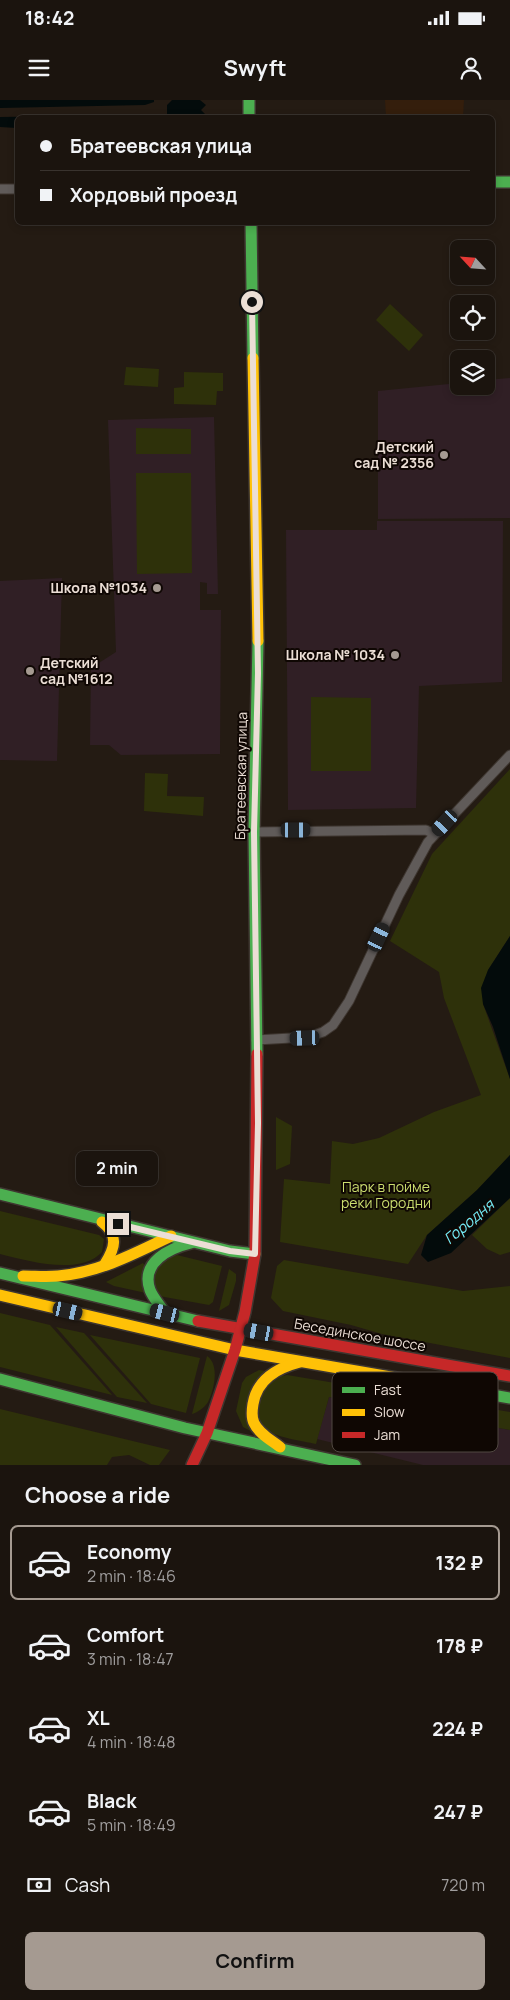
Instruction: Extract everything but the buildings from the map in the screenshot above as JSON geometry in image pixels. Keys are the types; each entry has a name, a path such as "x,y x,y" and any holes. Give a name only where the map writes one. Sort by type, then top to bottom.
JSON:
{"street":[{"path":"249,100 249,115"},
{"path":"495,182 510,182"},
{"path":"0,189 15,189"},
{"name":"Братеевская улица","path":"192,1465 207,1433 235,1350 255,1254 258,1162 254,832 258,673 251,225"},
{"path":"256,1040 308,1037 323,1032 333,1025 348,1001 416,862 434,834 510,755"},
{"path":"254,832 426,830 434,834"},
{"path":"0,1194 100,1220 255,1254"},
{"path":"100,1220 112,1228 115,1235 113,1252 104,1264"},
{"path":"13,1276 59,1276 93,1269 129,1256 171,1236"},
{"path":"165,1313 149,1288 149,1271 158,1256 179,1245 196,1242"},
{"name":"Бесединское шоссе","path":"0,1272 165,1313 240,1329 487,1372"},
{"path":"0,1295 235,1350 358,1372"},
{"path":"282,1449 256,1426 252,1414 254,1401 258,1388 267,1376 288,1365 300,1362"},
{"path":"1,1380 207,1433 355,1465"}],"shaded area":[{"path":"385,100 464,100 463,115 386,115"},
{"name":"Детский сад № 2356","path":"510,378 510,518 378,519 378,391 450,384 450,395 495,395 495,379"},
{"name":"Школа №1034","path":"214,417 218,594 207,594 207,583 200,582 200,610 221,610 220,754 121,755 109,745 90,745 91,668 116,652 108,420"},
{"name":"Школа № 1034","path":"377,521 503,521 502,682 419,686 416,808 288,810 286,530 377,530"},
{"name":"Детский сад №1612","path":"62,578 57,761 0,760 0,581"},
{"path":"329,1397 332,1398 332,1443 317,1439"},
{"path":"498,1428 510,1430 510,1465 423,1465 370,1452 498,1452"}],"green space":[{"path":"390,304 423,335 409,351 376,320"},
{"path":"126,367 159,369 158,387 124,385"},
{"path":"184,372 223,373 223,391 217,391 216,405 174,404 174,388 184,387"},
{"path":"136,428 191,429 191,454 136,454"},
{"path":"136,473 191,473 192,573 137,574"},
{"path":"311,697 371,698 371,771 311,771"},
{"name":"Парк в пойме реки Городни","path":"510,769 510,936 488,970 483,1004 510,1079 510,1155 477,1190 427,1235 408,1264 280,1242 284,1179 330,1184 332,1141 353,1144 379,1138 434,1112 481,1095 444,998 439,972 390,941 432,854"},
{"path":"145,773 168,774 167,796 204,797 203,816 144,811"},
{"path":"276,1117 292,1126 290,1164 276,1170"},
{"path":"510,1198 510,1252 500,1255 487,1249 472,1235"},
{"path":"0,1211 99,1235 104,1239 102,1252 92,1259 67,1265 39,1263 0,1254"},
{"path":"177,1255 222,1266 213,1302 209,1305 159,1296 155,1290 154,1273 166,1259"},
{"path":"284,1260 463,1291 510,1286 510,1358 382,1334 351,1325 283,1311 271,1298 277,1266"},
{"path":"143,1263 145,1266 146,1293 114,1286 106,1282"},
{"path":"229,1269 236,1274 236,1281 229,1305 219,1311"},
{"path":"0,1313 50,1325 112,1395 0,1367"},
{"path":"56,1327 84,1333 147,1403 117,1397"},
{"path":"90,1335 200,1358 186,1413 151,1404"},
{"path":"207,1356 211,1360 215,1371 212,1391 208,1402 201,1410 192,1414"},
{"path":"259,1370 265,1371 258,1378 256,1434 243,1427 236,1411 242,1383 246,1377"},
{"path":"287,1375 332,1382 332,1398 329,1397 316,1444 274,1434 264,1428 260,1422 258,1408 261,1393 264,1386 275,1377"},
{"path":"0,1409 170,1450 159,1465 150,1465 129,1455 112,1457 107,1465 0,1465"},
{"path":"498,1410 510,1412 510,1430 498,1428"}],"water":[{"path":"0,100 154,100 154,102 145,105 0,108"},
{"path":"172,100 200,100 206,105 201,110 205,114 167,115 167,105"},
{"path":"0,117 15,117 15,128 0,127"},
{"path":"510,936 510,1079 493,1027 483,1004 481,988 488,970"},
{"name":"Городня","path":"510,1155 510,1198 451,1253 428,1262 421,1255 427,1235 477,1190"}],"traffic: fast":[{"path":"249,100 249,115"},
{"path":"495,182 510,182"},
{"path":"251,225 253,358"},
{"path":"257,1054 254,832 258,641"},
{"path":"0,1194 230,1251 255,1254"},
{"path":"165,1313 150,1290 149,1272 153,1264 166,1253 191,1243"},
{"path":"0,1273 198,1321"},
{"path":"0,1379 185,1428 355,1465"},
{"path":"498,1396 510,1398"}],"traffic: slow":[{"path":"253,358 258,641"},
{"path":"102,1222 111,1232 114,1242 105,1264"},
{"path":"23,1276 58,1276 88,1271 102,1267 171,1236"},
{"path":"0,1295 235,1350 362,1372"},
{"path":"280,1447 259,1430 253,1421 252,1411 255,1395 269,1376 276,1371 300,1362"}],"traffic: jam":[{"path":"192,1465 207,1433 235,1350 245,1312 255,1254 257,1054"},
{"path":"198,1321 487,1372"},
{"path":"498,1374 510,1376"}],"place":[{"name":"Детский сад № 2356","path":"444,455"},
{"name":"Школа №1034","path":"157,588"},
{"name":"Школа № 1034","path":"395,655"},
{"name":"Детский сад №1612","path":"30,671"}],"route":[{"path":"118,1224 230,1251 255,1254 258,1123 254,832 258,673 252,302"}]}
